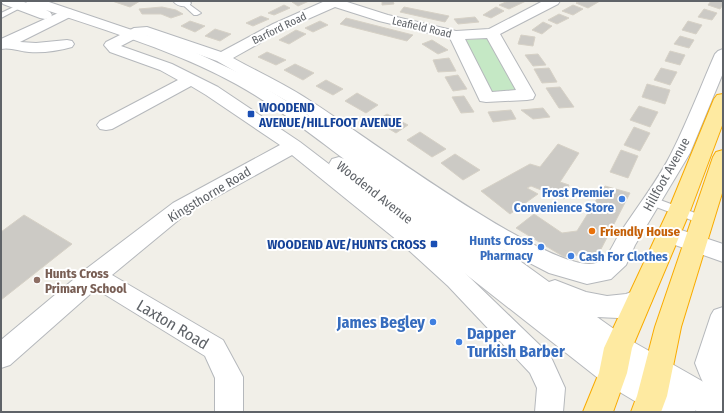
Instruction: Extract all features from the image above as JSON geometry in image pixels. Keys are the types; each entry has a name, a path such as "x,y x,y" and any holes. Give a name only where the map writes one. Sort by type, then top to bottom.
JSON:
{"highway":[{"name":"Hillfoot Avenue","path":"598,412 616,360 640,300 679,211 723,99"},
{"path":"652,393 668,326 723,157"}],"street":[{"name":"Leafield Road","path":"335,1 384,18 456,35 492,33 553,1"},
{"name":"Barford Road","path":"222,58 278,27 335,1"},
{"name":"Woodend Avenue","path":"20,3 126,37 201,72 279,118 478,258 616,360"},
{"path":"3,44 61,16"},
{"name":"Woodend Avenue","path":"550,409 551,388 540,364 478,258 389,164 302,103 222,58 147,31 138,31 111,45 115,49 166,67 212,91 293,146 411,239 478,258 516,272 616,360"},
{"path":"456,35 486,97 527,96 492,33"},
{"path":"3,44 25,48 47,48 67,44"},
{"name":"Hillfoot Avenue","path":"478,258 557,266 587,274 603,272 618,259 625,242 681,153 723,54"},
{"path":"106,125 190,80"},
{"name":"Kingsthorne Road","path":"1,356 94,276 180,208 293,146"},
{"path":"669,234 723,253"},
{"path":"516,272 568,297 594,305 620,306 631,304 640,300"},
{"name":"Laxton Road","path":"94,276 214,348 229,377 229,412"},
{"path":"723,318 720,323 708,363 714,377 723,386"},
{"path":"616,360 652,393 681,412"},
{"path":"652,393 723,410"}],"lane":[{"path":"182,2 197,13"},
{"path":"1,16 20,3"},
{"path":"652,201 702,220"}],"green space":[{"path":"492,38 527,95 486,97 464,40"}],"building":[{"path":"112,1 140,1 130,7"},
{"path":"309,1 298,6 292,2"},
{"path":"382,1 393,1 394,4 382,5"},
{"path":"508,1 526,1 509,9 499,5"},
{"path":"580,1 600,1 588,8 576,3"},
{"path":"711,1 723,1 723,5 720,9 708,5"},
{"path":"284,5 290,8 274,15 268,13"},
{"path":"573,5 583,9 573,15 562,11"},
{"path":"162,7 176,10 183,14 171,18 161,14 142,14 139,9"},
{"path":"404,7 449,16 445,22 400,12"},
{"path":"496,7 504,11 491,18 483,15"},
{"path":"704,9 717,13 712,20 698,17"},
{"path":"559,14 569,18 557,24 548,20"},
{"path":"261,16 269,19 253,26 246,23"},
{"path":"475,17 479,22 458,24 454,19"},
{"path":"346,18 413,35 407,41 340,24"},
{"path":"190,21 205,26 195,32 181,26"},
{"path":"320,21 328,25 313,32 305,28"},
{"path":"688,21 702,25 696,34 682,30"},
{"path":"543,22 552,26 542,34 532,30"},
{"path":"215,29 231,34 220,41 205,36"},
{"path":"296,30 306,34 289,44 279,40"},
{"path":"521,35 535,37 533,46 518,44"},
{"path":"680,36 694,40 689,48 674,44"},
{"path":"432,40 448,50 438,54 422,44"},
{"path":"670,51 685,55 680,65 665,61"},
{"path":"267,52 286,60 276,65 258,57"},
{"path":"538,54 546,65 533,66 525,55"},
{"path":"449,58 456,71 438,72 433,60"},
{"path":"295,64 314,73 303,80 284,70"},
{"path":"549,68 557,82 542,83 534,69"},
{"path":"661,68 677,72 670,85 654,80"},
{"path":"458,75 467,89 453,91 445,77"},
{"path":"326,80 343,89 333,95 316,86"},
{"path":"647,84 670,90 665,104 642,97"},
{"path":"560,87 574,107 559,108 546,88"},
{"path":"357,93 378,105 366,113 345,101"},
{"path":"464,96 474,112 461,113 452,97"},
{"path":"639,106 658,112 650,127 630,120"},
{"path":"543,108 550,117 533,119 521,110"},
{"path":"511,110 516,119 493,122 488,112"},
{"path":"387,114 408,125 396,133 376,121"},
{"path":"634,127 650,133 640,151 624,145"},
{"path":"420,132 446,149 432,157 407,140"},
{"path":"558,144 579,153 560,182 569,185 564,199 531,186 527,188 538,194 510,214 481,191 530,164 540,167"},
{"path":"621,150 638,156 628,178 610,172"},
{"path":"455,154 480,170 463,180 441,163"},
{"path":"605,186 630,193 599,253 564,257 516,228 534,214 562,233 577,231"},
{"path":"24,215 72,244 1,300 1,232"}],"place":[{"name":"WOODEND AVENUE/HILLFOOT AVENUE","path":"251,114"},
{"name":"Frost Premier Convenience Store","path":"622,199"},
{"name":"Friendly House","path":"592,231"},
{"name":"WOODEND AVE/HUNTS CROSS","path":"434,244"},
{"name":"Hunts Cross Pharmacy","path":"541,247"},
{"name":"Cash For Clothes","path":"571,256"},
{"name":"Hunts Cross Primary School","path":"37,280"},
{"name":"James Begley","path":"433,322"},
{"name":"Dapper Turkish Barber","path":"459,342"}]}
